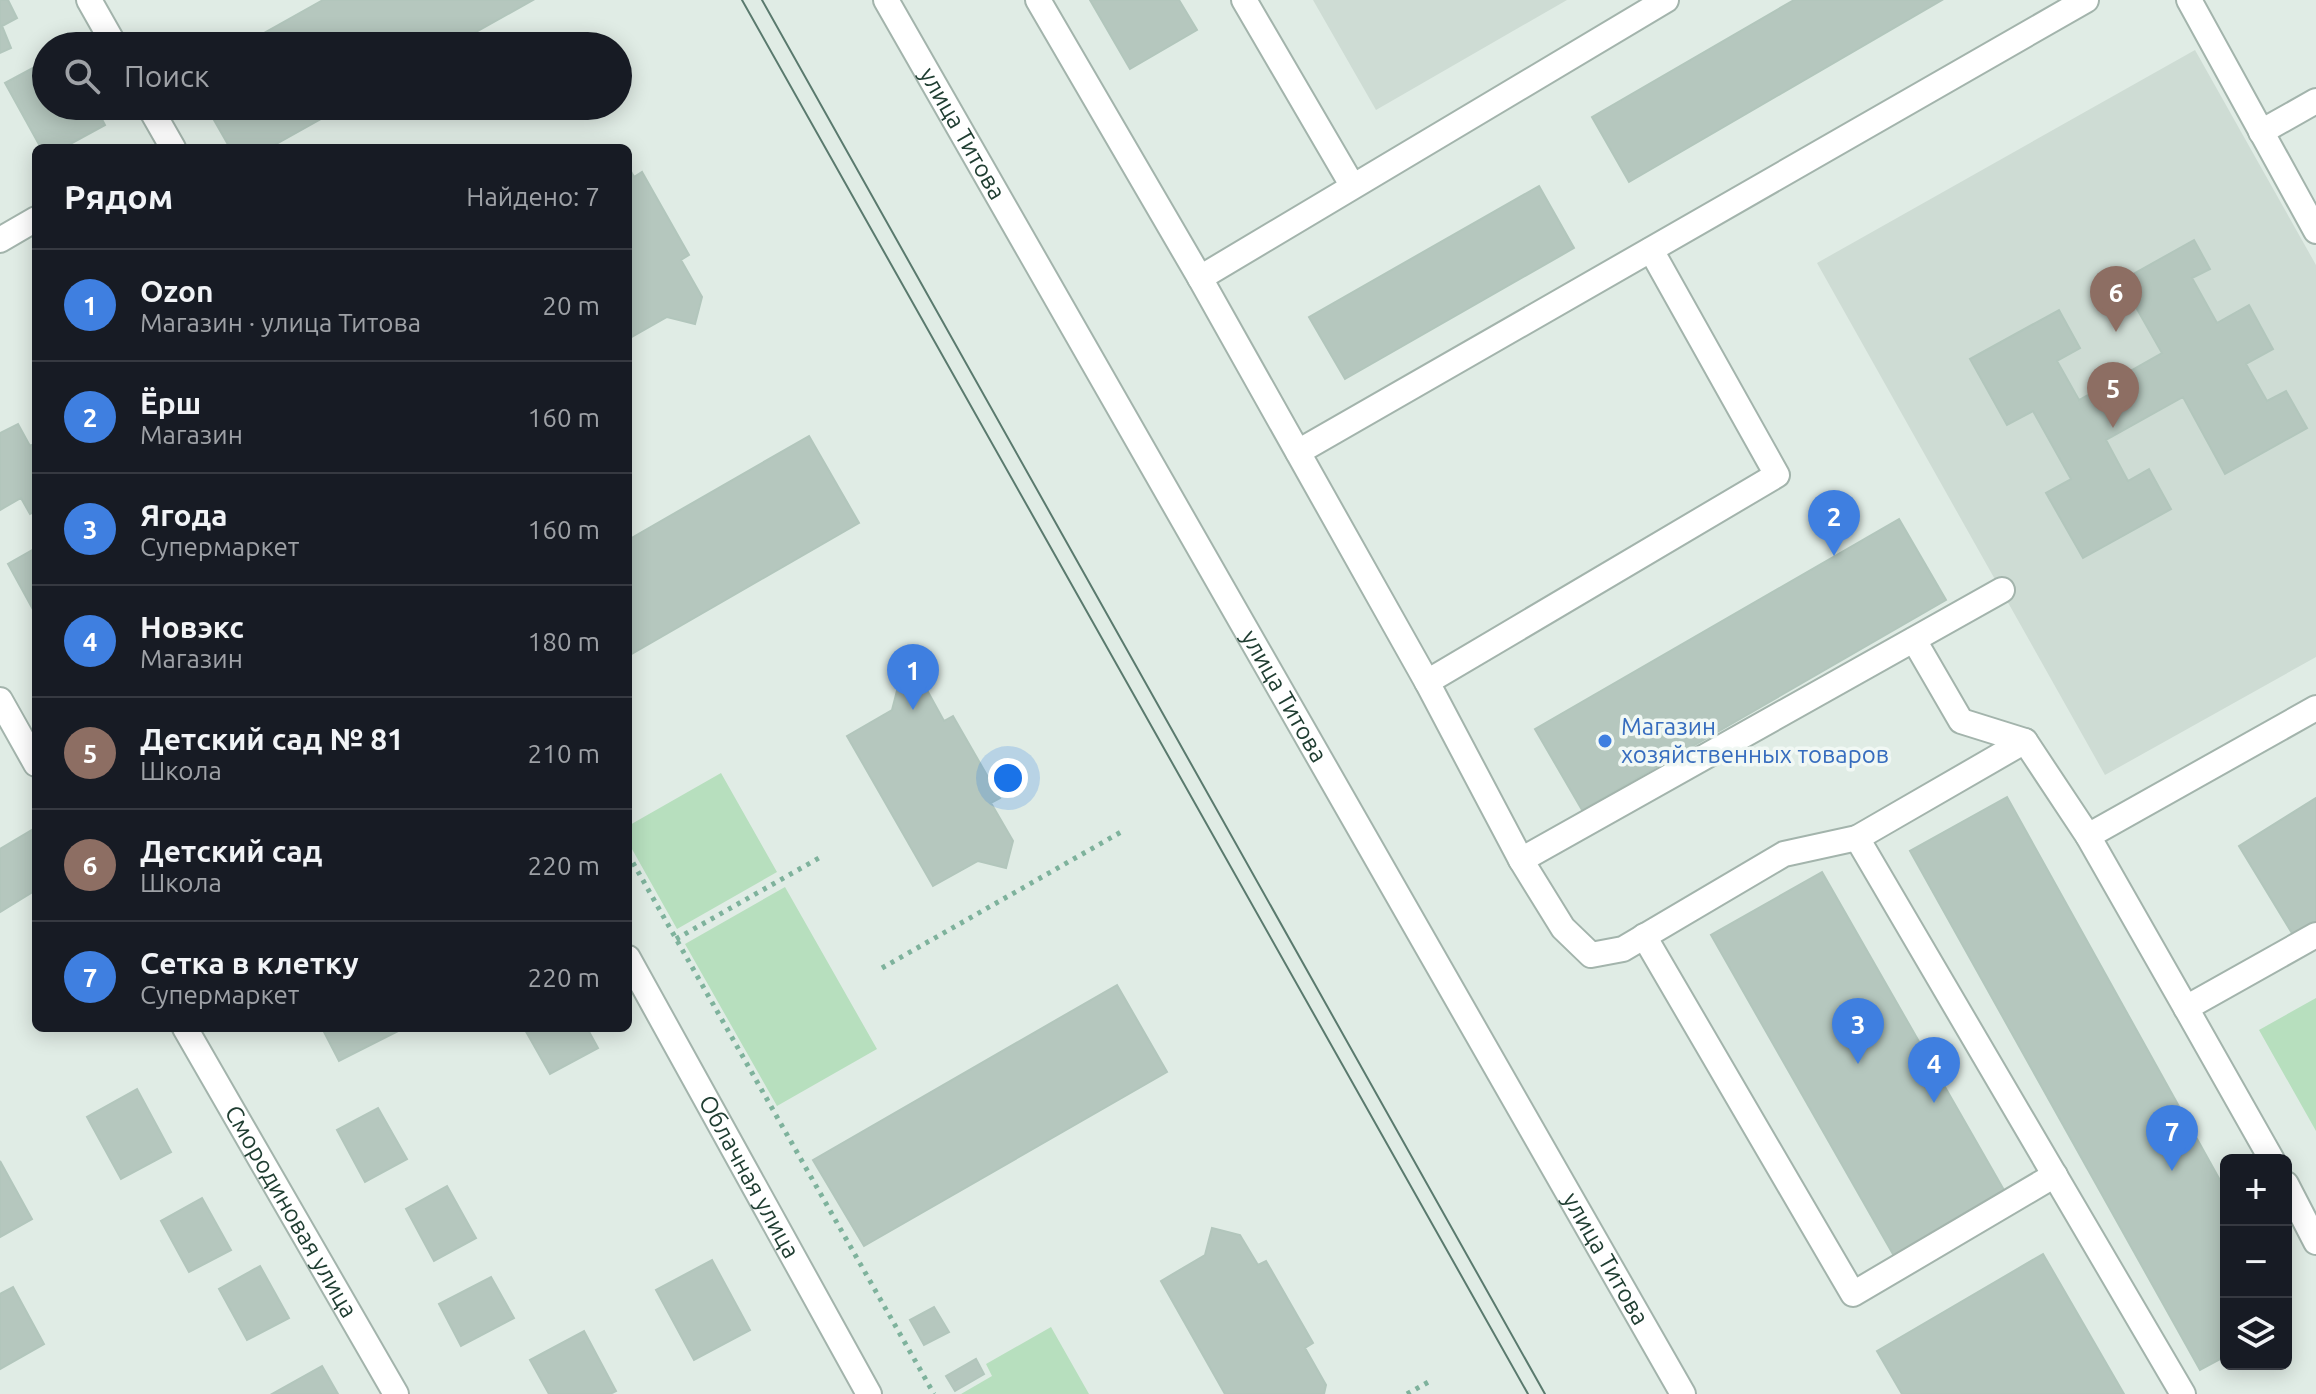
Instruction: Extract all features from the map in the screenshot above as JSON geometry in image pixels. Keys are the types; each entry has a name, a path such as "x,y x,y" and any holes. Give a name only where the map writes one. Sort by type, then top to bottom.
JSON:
{"street":[{"path":"89,0 107,32"},
{"name":"улица Титова","path":"886,0 1683,1394"},
{"path":"1038,0 1298,452 1427,682 1521,860 1563,928 1591,955 1623,949 1784,854 1857,838 2025,741"},
{"path":"1244,0 1352,185"},
{"path":"1200,278 1666,0"},
{"path":"1298,452 2086,0"},
{"path":"2189,0 2316,231"},
{"path":"2261,132 2316,101"},
{"path":"155,120 166,144"},
{"path":"0,240 32,221"},
{"path":"1427,682 1777,475 1651,250"},
{"path":"1521,860 2002,590"},
{"path":"1914,640 1961,721 2025,741 2088,836 2269,1154"},
{"path":"0,700 32,757"},
{"path":"2088,836 2316,708"},
{"path":"1857,838 2183,1394"},
{"path":"2186,1008 2316,935"},
{"path":"1644,936 1853,1294 2055,1175"},
{"name":"Облачная улица","path":"632,965 869,1394"},
{"name":"Смородиновая улица","path":"187,1032 396,1394"},
{"path":"2292,1196 2316,1242"}],"path":[{"path":"882,968 1121,832"},
{"path":"676,939 819,858"},
{"path":"632,861 934,1394"},
{"path":"785,1132 793,1128"},
{"path":"890,1317 899,1312"},
{"path":"1407,1394 1432,1380"}],"shaded area":[{"path":"1313,0 1567,0 1376,110"},
{"path":"2195,50 2316,265 2316,657 2105,775 1817,263"}],"green space":[{"path":"721,773 777,872 677,929 632,849 632,824"},
{"path":"785,887 877,1049 777,1106 685,944"},
{"path":"2316,998 2316,1131 2259,1030"},
{"path":"1051,1327 1089,1394 961,1394 992,1376 986,1364"}],"building":[{"path":"0,0 8,0 17,18 2,26 11,48 0,53"},
{"path":"323,0 533,0 476,32 266,32"},
{"path":"1090,0 1179,0 1197,30 1130,69"},
{"path":"1794,0 1942,0 1629,182 1592,117"},
{"path":"32,69 32,120 102,120 105,125 70,144 39,144 5,83"},
{"path":"214,120 319,120 276,144 228,144"},
{"path":"642,172 689,255 681,260 702,297 695,324 667,317 632,337 632,173 634,177"},
{"path":"1539,186 1574,248 1345,379 1309,317"},
{"path":"2194,240 2210,269 2192,278 2217,323 2249,305 2273,349 2246,364 2267,401 2286,391 2307,428 2225,474 2183,397 2106,440 2128,481 2149,469 2171,509 2083,558 2046,493 2071,479 2033,411 2007,425 1970,359 2059,310 2080,348 2057,361 2079,400 2162,353 2121,281"},
{"path":"18,424 32,445 30,514 21,498 0,510 0,433"},
{"path":"809,436 859,523 632,654 632,538"},
{"path":"1899,519 1946,600 1582,810 1535,729"},
{"path":"32,550 32,608 8,564"},
{"path":"899,683 927,690 944,721 953,716 1000,798 991,803 1013,841 1006,868 978,861 933,886 847,736 892,710"},
{"path":"2007,797 2220,1180 2220,1359 2200,1370 1910,851"},
{"path":"2316,798 2316,925 2295,938 2239,846"},
{"path":"32,830 32,892 0,912 0,849"},
{"path":"1822,872 2005,1192 1894,1256 1711,935"},
{"path":"1117,985 1167,1072 864,1246 813,1160"},
{"path":"324,1032 396,1032 339,1061"},
{"path":"526,1032 589,1032 598,1048 550,1074"},
{"path":"137,1089 171,1152 121,1179 87,1117"},
{"path":"378,1108 407,1159 365,1182 337,1130"},
{"path":"0,1161 32,1219 0,1237"},
{"path":"447,1186 476,1238 434,1261 406,1209"},
{"path":"202,1198 231,1250 189,1272 161,1221"},
{"path":"1212,1228 1240,1235 1258,1265 1266,1261 1313,1343 1305,1348 1326,1385 1324,1394 1225,1394 1161,1281 1205,1255"},
{"path":"2043,1254 2124,1394 1902,1394 1877,1351"},
{"path":"712,1260 750,1330 694,1360 656,1290"},
{"path":"260,1266 289,1318 247,1340 219,1289"},
{"path":"491,1277 514,1318 461,1346 439,1304"},
{"path":"13,1287 44,1344 0,1369 0,1294"},
{"path":"934,1307 949,1332 924,1345 910,1320"},
{"path":"584,1331 616,1391 610,1394 549,1394 530,1360"},
{"path":"976,1359 984,1374 955,1391 946,1376"},
{"path":"322,1366 338,1394 272,1394"}],"tram line":[{"path":"742,0 1528,1394"},
{"path":"762,0 1545,1394"}],"place":[{"name":"Детский сад","path":"2116,332"},
{"name":"Детский сад № 81","path":"2113,428"},
{"name":"Ёрш","path":"1834,556"},
{"name":"Ozon","path":"913,710"},
{"name":"Магазин хозяйственных товаров","path":"1605,741"},
{"name":"Ягода","path":"1858,1064"},
{"name":"Новэкс","path":"1934,1103"},
{"name":"Сетка в клетку","path":"2172,1171"}]}
